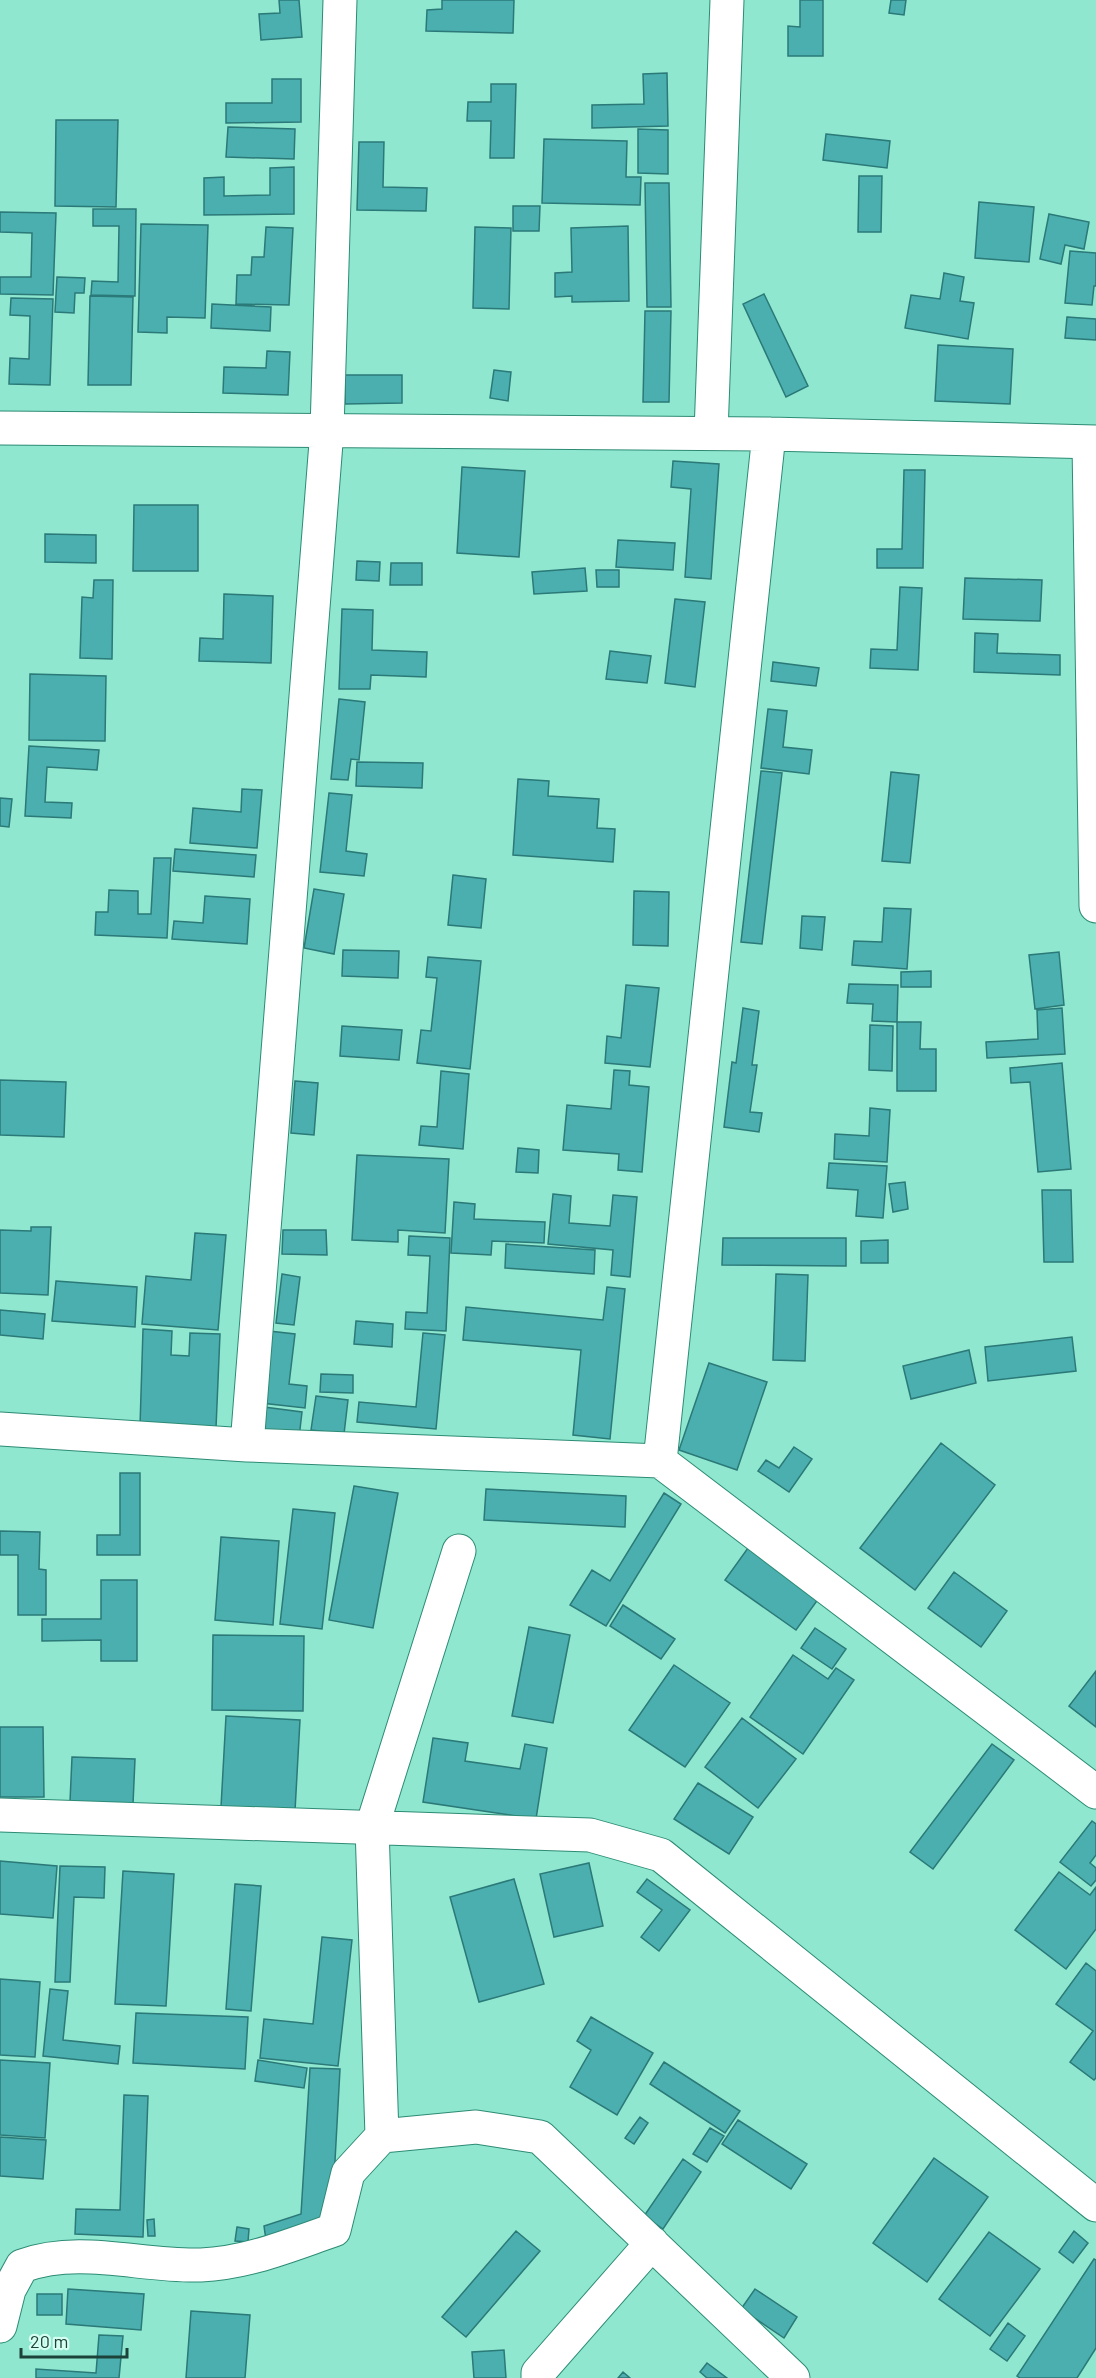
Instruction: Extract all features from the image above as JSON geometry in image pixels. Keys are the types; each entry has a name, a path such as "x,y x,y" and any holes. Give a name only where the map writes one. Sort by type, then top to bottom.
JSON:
{"street":[{"path":"247,1445 327,430 340,0"},
{"path":"711,433 727,0"},
{"path":"0,428 711,433 1093,442 1096,906"},
{"path":"660,1461 769,434"},
{"path":"0,1429 247,1445 660,1461 1096,1792"},
{"path":"382,2136 372,1827 459,1551"},
{"path":"0,1815 590,1835 661,1855 1096,2205"},
{"path":"0,2326 9,2290 22,2266 35,2261 91,2256 155,2265 202,2265 247,2260 334,2230 348,2173 382,2136 476,2127 540,2137 793,2378"},
{"path":"538,2378 538,2373 652,2243"}],"building":[{"path":"279,0 299,0 302,37 261,40 259,14 280,13"},
{"path":"442,0 514,0 513,33 426,31 427,10 442,9"},
{"path":"800,0 823,0 823,56 788,56 788,26 800,27"},
{"path":"891,0 906,0 904,15 889,13"},
{"path":"667,73 668,126 592,128 592,105 644,104 643,74"},
{"path":"272,79 301,79 301,122 226,123 226,103 272,103"},
{"path":"491,84 516,84 514,158 490,158 491,121 467,121 468,102 491,102"},
{"path":"56,120 118,120 116,207 55,206"},
{"path":"228,127 295,129 294,159 226,157"},
{"path":"638,129 668,130 668,174 638,173"},
{"path":"826,134 890,141 887,168 823,160"},
{"path":"544,139 627,141 626,177 641,177 640,205 542,203"},
{"path":"359,142 384,142 383,187 427,188 426,211 357,210"},
{"path":"294,167 294,214 204,215 204,178 224,177 224,196 270,195 270,168"},
{"path":"859,176 882,176 881,232 858,232"},
{"path":"645,183 669,183 671,307 647,307"},
{"path":"979,202 1034,207 1029,262 975,258"},
{"path":"513,206 540,206 539,231 513,231"},
{"path":"93,209 136,209 135,296 91,295 92,281 118,282 119,226 93,226"},
{"path":"0,212 56,213 53,295 0,294 0,277 31,277 32,233 0,232"},
{"path":"1049,214 1089,222 1084,249 1065,245 1061,264 1040,259"},
{"path":"141,224 208,225 205,318 167,317 167,333 138,332"},
{"path":"628,226 629,301 572,302 572,296 555,297 555,273 572,272 571,228"},
{"path":"266,227 293,228 289,305 236,304 237,275 251,275 252,257 264,257"},
{"path":"475,227 511,228 509,309 473,308"},
{"path":"1070,251 1096,253 1096,286 1094,286 1092,305 1065,303"},
{"path":"944,273 964,277 960,301 974,303 968,339 905,328 911,295 940,299"},
{"path":"57,277 85,278 84,293 75,293 74,313 55,312"},
{"path":"764,294 808,386 786,397 743,304"},
{"path":"90,296 133,297 131,385 88,385"},
{"path":"11,298 53,299 50,385 9,384 10,358 29,359 30,316 10,315"},
{"path":"212,304 271,307 270,331 211,328"},
{"path":"645,311 671,311 669,402 643,402"},
{"path":"1067,317 1096,319 1096,340 1065,338"},
{"path":"938,345 1013,349 1010,404 935,401"},
{"path":"267,351 290,352 288,395 223,393 224,367 266,368"},
{"path":"494,370 511,372 508,401 490,398"},
{"path":"345,375 402,375 402,403 345,404"},
{"path":"673,461 719,464 711,579 685,577 691,489 671,487"},
{"path":"462,467 525,471 519,557 457,553"},
{"path":"904,470 925,470 923,568 877,568 877,549 902,549"},
{"path":"134,505 198,505 198,571 133,571"},
{"path":"45,534 96,535 96,563 45,562"},
{"path":"618,540 675,543 673,570 616,567"},
{"path":"357,561 380,562 379,581 356,580"},
{"path":"391,563 422,563 422,585 390,585"},
{"path":"585,568 587,591 534,594 532,572"},
{"path":"596,570 619,570 619,587 597,587"},
{"path":"965,578 1042,580 1040,621 963,619"},
{"path":"94,580 113,580 112,659 80,658 82,597 93,598"},
{"path":"900,587 922,588 918,670 870,668 871,649 897,650"},
{"path":"224,594 273,596 271,663 199,661 200,638 223,639"},
{"path":"675,599 705,602 695,687 665,683"},
{"path":"342,609 373,610 372,650 427,652 426,677 371,675 370,689 339,689"},
{"path":"975,633 998,634 997,653 1060,655 1060,675 974,672"},
{"path":"610,651 651,656 647,683 606,679"},
{"path":"773,662 819,668 816,686 771,681"},
{"path":"30,674 106,676 105,741 29,740"},
{"path":"339,699 365,702 359,760 351,759 348,780 331,779"},
{"path":"768,709 787,711 783,747 812,750 809,774 761,768"},
{"path":"29,746 99,750 97,770 47,767 45,802 72,803 71,818 25,816"},
{"path":"357,762 423,763 422,788 356,786"},
{"path":"761,771 782,773 762,944 741,942"},
{"path":"891,772 919,775 910,863 882,861"},
{"path":"518,779 549,781 548,796 599,799 597,828 615,829 613,862 513,855"},
{"path":"242,789 262,790 257,848 190,843 193,808 241,812"},
{"path":"329,793 352,795 346,851 367,854 364,876 320,872"},
{"path":"0,798 12,799 9,827 0,826"},
{"path":"175,849 256,855 254,877 173,871"},
{"path":"154,858 171,858 167,938 95,935 96,912 108,912 109,890 138,891 138,914 151,914"},
{"path":"453,875 486,879 481,928 448,925"},
{"path":"314,889 344,894 334,954 304,948"},
{"path":"634,891 669,892 668,946 633,945"},
{"path":"205,896 250,899 247,944 172,939 174,921 203,923"},
{"path":"884,908 911,909 907,969 852,965 854,941 882,942"},
{"path":"802,916 825,917 822,950 800,948"},
{"path":"343,950 399,951 398,978 342,976"},
{"path":"1059,952 1064,1005 1035,1009 1029,955"},
{"path":"428,957 481,961 470,1069 417,1063 421,1030 431,1031 437,978 426,977"},
{"path":"931,971 931,987 901,987 901,972"},
{"path":"849,984 898,985 897,1022 872,1021 873,1004 847,1003"},
{"path":"626,985 659,988 650,1067 605,1063 607,1036 621,1038"},
{"path":"743,1008 759,1011 752,1065 757,1065 750,1112 762,1113 759,1132 724,1127 732,1062 736,1063"},
{"path":"1062,1008 1065,1054 987,1058 986,1042 1038,1039 1037,1010"},
{"path":"897,1022 921,1022 920,1049 936,1049 936,1091 897,1091"},
{"path":"870,1025 893,1026 892,1071 869,1070"},
{"path":"342,1026 402,1030 399,1060 340,1056"},
{"path":"1062,1063 1071,1169 1038,1172 1030,1082 1011,1083 1010,1068"},
{"path":"614,1070 630,1071 629,1085 649,1087 642,1172 618,1170 619,1154 563,1150 567,1105 611,1109"},
{"path":"441,1071 469,1074 463,1149 419,1145 421,1126 437,1127"},
{"path":"0,1080 66,1082 64,1137 0,1135"},
{"path":"295,1081 318,1083 314,1135 291,1133"},
{"path":"870,1108 890,1110 887,1162 834,1159 835,1134 869,1136"},
{"path":"518,1148 539,1150 538,1173 516,1172"},
{"path":"357,1155 449,1159 445,1233 398,1230 398,1242 352,1240"},
{"path":"829,1163 887,1166 883,1218 856,1216 858,1190 827,1188"},
{"path":"905,1182 908,1209 893,1212 889,1184"},
{"path":"1042,1190 1071,1190 1073,1262 1044,1262"},
{"path":"553,1194 571,1196 569,1223 610,1226 613,1195 637,1197 630,1277 611,1275 613,1250 548,1244"},
{"path":"454,1202 475,1204 474,1219 545,1222 544,1243 492,1241 491,1255 451,1253"},
{"path":"31,1227 51,1227 48,1295 0,1293 0,1230 31,1231"},
{"path":"283,1230 326,1230 327,1255 282,1254"},
{"path":"195,1233 226,1235 218,1330 142,1324 146,1276 191,1280"},
{"path":"409,1236 450,1238 446,1331 405,1329 406,1312 427,1313 430,1256 408,1255"},
{"path":"723,1238 846,1238 846,1266 722,1265"},
{"path":"888,1240 888,1263 861,1263 861,1241"},
{"path":"506,1244 595,1250 594,1274 505,1268"},
{"path":"282,1274 300,1277 294,1325 276,1323"},
{"path":"776,1274 808,1275 805,1361 773,1360"},
{"path":"56,1281 137,1287 135,1327 52,1321"},
{"path":"607,1287 625,1289 610,1439 573,1435 581,1350 463,1340 466,1307 603,1320"},
{"path":"0,1310 45,1314 43,1339 0,1335"},
{"path":"356,1321 393,1324 392,1347 354,1344"},
{"path":"143,1329 172,1331 171,1355 189,1356 190,1333 220,1334 216,1428 140,1426"},
{"path":"269,1331 295,1334 289,1384 307,1386 305,1408 261,1403"},
{"path":"423,1333 445,1335 436,1429 357,1422 359,1402 416,1407"},
{"path":"1072,1337 1076,1371 988,1381 985,1347"},
{"path":"969,1350 976,1383 911,1399 903,1366"},
{"path":"709,1363 767,1382 737,1470 679,1450"},
{"path":"321,1374 353,1375 353,1393 320,1392"},
{"path":"316,1396 348,1400 344,1434 311,1430"},
{"path":"264,1407 302,1412 299,1438 260,1432"},
{"path":"941,1443 995,1485 915,1590 860,1548"},
{"path":"794,1447 812,1459 789,1492 758,1471 766,1460 779,1468"},
{"path":"120,1473 140,1473 140,1555 97,1555 97,1535 120,1535"},
{"path":"354,1486 398,1493 373,1628 329,1620"},
{"path":"486,1489 626,1496 625,1527 484,1520"},
{"path":"664,1493 681,1504 606,1626 570,1605 592,1570 610,1581"},
{"path":"293,1509 335,1513 322,1629 280,1624"},
{"path":"0,1531 40,1532 39,1569 46,1570 46,1615 18,1615 18,1555 0,1555"},
{"path":"221,1537 279,1541 273,1625 215,1620"},
{"path":"748,1548 819,1598 796,1630 725,1580"},
{"path":"954,1572 1007,1611 981,1647 928,1608"},
{"path":"101,1580 137,1580 137,1661 101,1661 101,1640 42,1641 42,1619 101,1619"},
{"path":"623,1605 675,1639 661,1659 610,1626"},
{"path":"529,1627 570,1635 553,1723 512,1716"},
{"path":"815,1628 846,1649 832,1669 801,1648"},
{"path":"213,1635 304,1636 303,1711 212,1710"},
{"path":"793,1655 828,1679 836,1668 854,1680 803,1754 750,1717"},
{"path":"674,1665 730,1703 685,1767 629,1730"},
{"path":"1096,1671 1096,1727 1069,1706"},
{"path":"226,1716 300,1720 295,1811 221,1807"},
{"path":"742,1718 796,1759 758,1808 705,1767"},
{"path":"0,1727 43,1727 44,1797 0,1797"},
{"path":"433,1738 468,1743 465,1761 520,1769 525,1744 547,1748 536,1819 423,1802"},
{"path":"992,1744 1014,1760 933,1869 910,1852"},
{"path":"72,1757 135,1759 133,1804 70,1802"},
{"path":"698,1783 753,1817 729,1854 674,1819"},
{"path":"1092,1821 1096,1824 1096,1855 1090,1863 1096,1868 1096,1880 1091,1886 1060,1862"},
{"path":"0,1861 57,1866 53,1918 0,1914"},
{"path":"589,1863 603,1926 554,1937 540,1874"},
{"path":"60,1866 105,1867 104,1898 74,1897 70,1982 55,1982"},
{"path":"123,1871 174,1874 166,2006 115,2004"},
{"path":"1059,1872 1090,1895 1096,1887 1096,1929 1066,1969 1015,1930"},
{"path":"514,1879 544,1984 479,2002 450,1897"},
{"path":"647,1879 690,1910 659,1951 641,1937 662,1910 637,1892"},
{"path":"235,1884 261,1886 251,2011 226,2009"},
{"path":"322,1937 352,1940 338,2066 260,2058 264,2019 313,2024"},
{"path":"1086,1963 1096,1971 1096,2078 1094,2080 1070,2062 1093,2031 1056,2004"},
{"path":"0,1979 40,1982 35,2057 0,2055"},
{"path":"50,1989 68,1991 63,2040 120,2046 118,2064 43,2056"},
{"path":"136,2013 248,2017 245,2069 133,2063"},
{"path":"591,2017 653,2053 617,2115 570,2087 591,2050 577,2041"},
{"path":"0,2060 50,2063 45,2138 0,2135"},
{"path":"258,2060 307,2068 304,2088 255,2081"},
{"path":"664,2062 740,2111 725,2133 650,2084"},
{"path":"310,2068 340,2069 332,2216 267,2247 264,2226 301,2214"},
{"path":"124,2095 148,2096 143,2237 75,2234 76,2209 120,2210"},
{"path":"640,2117 648,2123 634,2144 625,2138"},
{"path":"738,2120 807,2164 791,2189 722,2144"},
{"path":"710,2128 724,2136 707,2162 693,2154"},
{"path":"0,2137 46,2140 43,2179 0,2176"},
{"path":"934,2158 988,2197 927,2282 873,2243"},
{"path":"683,2159 701,2172 663,2229 644,2216"},
{"path":"154,2219 155,2236 148,2236 147,2220"},
{"path":"237,2227 249,2229 248,2242 235,2241"},
{"path":"516,2231 540,2251 466,2337 442,2317"},
{"path":"1074,2231 1088,2243 1073,2263 1059,2252"},
{"path":"989,2232 1040,2269 990,2336 939,2299"},
{"path":"1094,2259 1096,2260 1096,2348 1077,2378 1020,2378 1017,2376"},
{"path":"68,2289 144,2294 141,2330 66,2324"},
{"path":"755,2289 797,2317 784,2338 741,2309"},
{"path":"37,2294 62,2294 62,2315 37,2315"},
{"path":"191,2311 250,2315 245,2378 186,2378"},
{"path":"1008,2323 1025,2336 1007,2361 990,2349"},
{"path":"99,2335 123,2336 119,2378 36,2378 36,2369 96,2373"},
{"path":"504,2350 506,2378 474,2378 472,2352"},
{"path":"707,2363 727,2378 707,2378 700,2372"},
{"path":"623,2372 630,2378 618,2378"}]}
